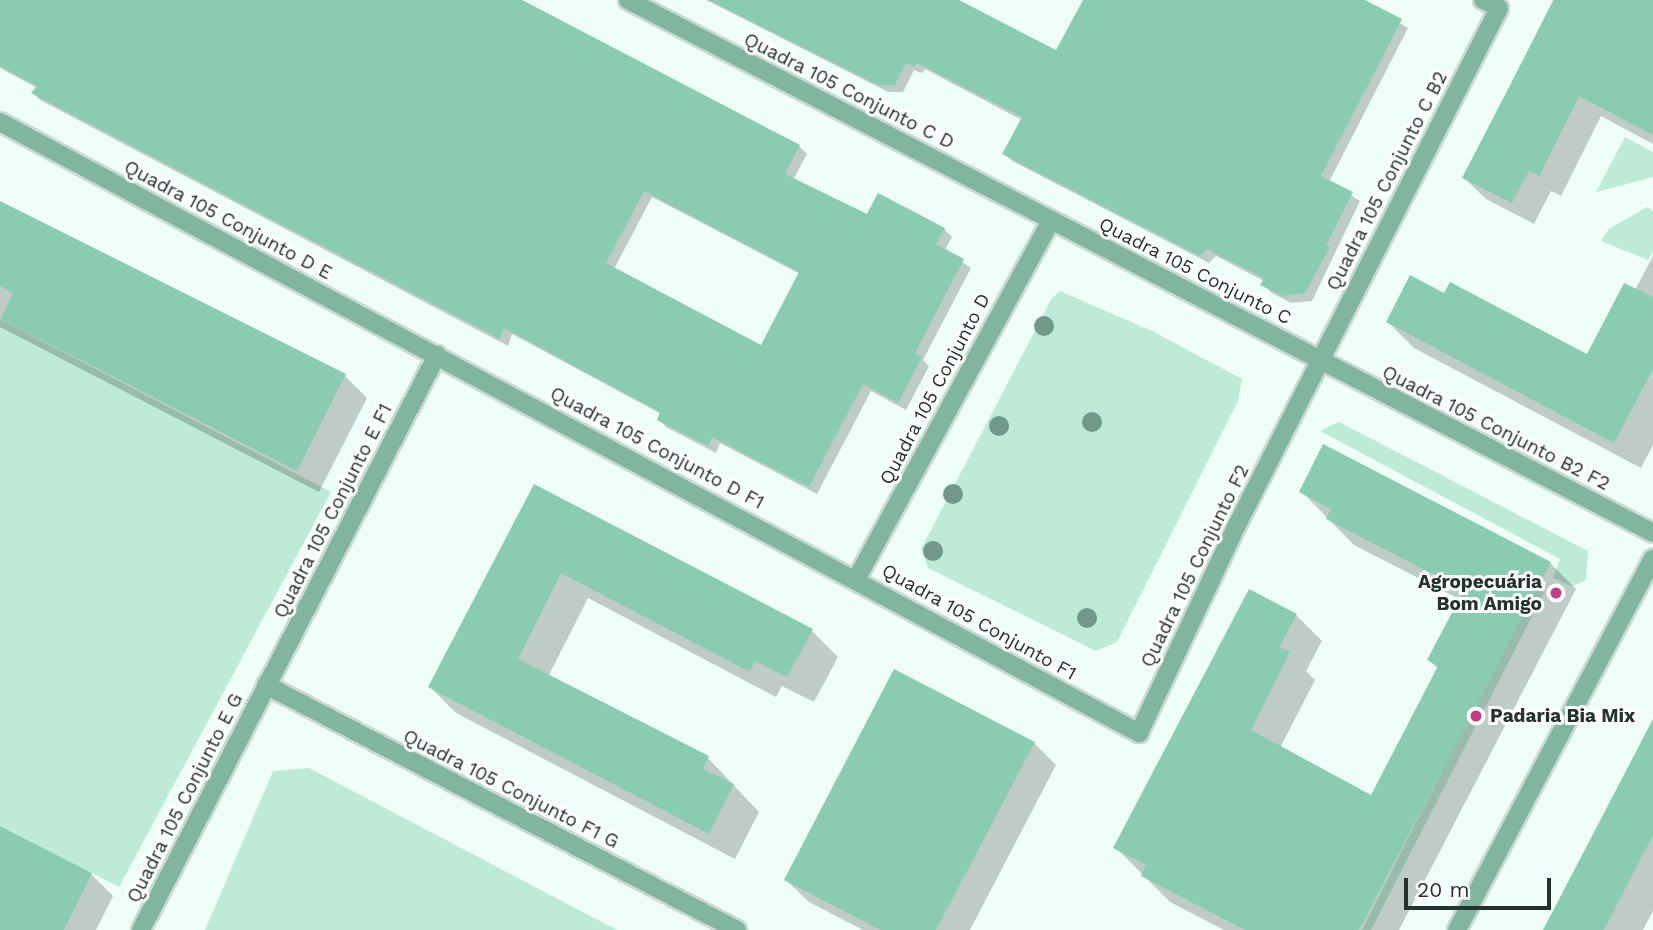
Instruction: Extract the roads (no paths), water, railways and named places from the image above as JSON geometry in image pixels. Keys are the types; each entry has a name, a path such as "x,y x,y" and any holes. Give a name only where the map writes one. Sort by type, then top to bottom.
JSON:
{"street":[{"name":"Quadra 105 Conjunto C D","path":"628,0 1051,220"},
{"name":"Quadra 105 Conjunto C B2","path":"1320,360 1499,8 1483,0"},
{"name":"Quadra 105 Conjunto D E","path":"0,122 437,355"},
{"name":"Quadra 105 Conjunto C","path":"1051,220 1320,360"},
{"name":"Quadra 105 Conjunto D","path":"857,578 1051,220"},
{"name":"Quadra 105 Conjunto D F1","path":"437,355 857,578"},
{"name":"Quadra 105 Conjunto E F1","path":"266,685 437,355"},
{"name":"Quadra 105 Conjunto B2 F2","path":"1320,360 1653,533"},
{"name":"Quadra 105 Conjunto F2","path":"1082,703 1139,733 1320,360"},
{"path":"1457,930 1653,558"},
{"name":"Quadra 105 Conjunto F1","path":"857,578 1082,703"},
{"name":"Quadra 105 Conjunto E G","path":"141,930 266,685"},
{"name":"Quadra 105 Conjunto F1 G","path":"266,685 737,930"}],"place":[{"name":"Agropecuária Bom Amigo","path":"1556,593"},
{"name":"Padaria Bia Mix","path":"1476,716"}]}
